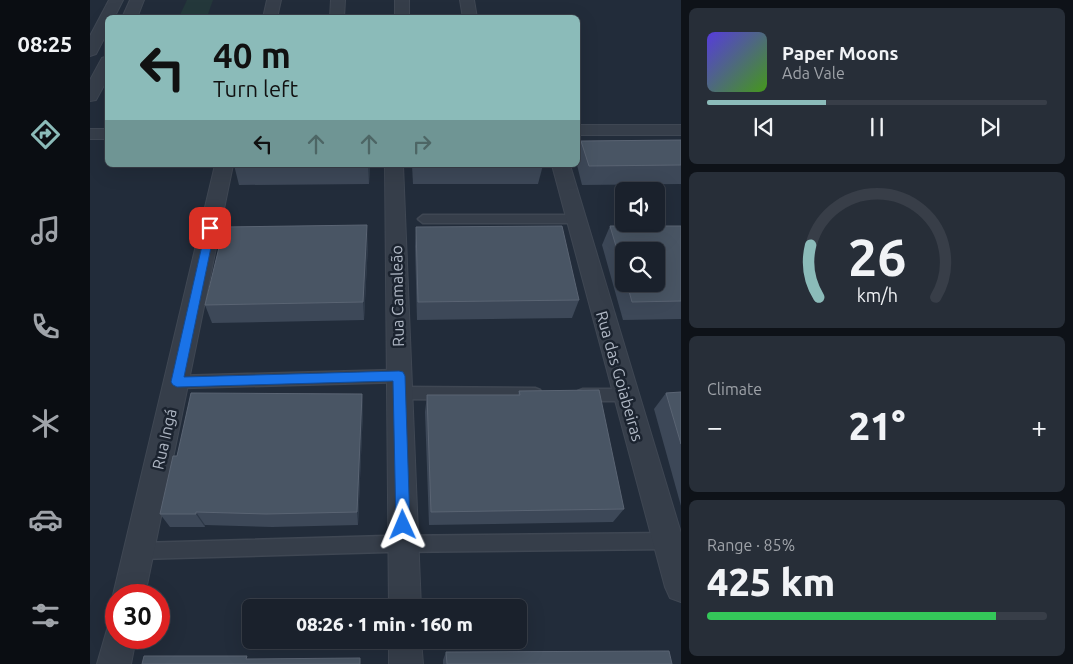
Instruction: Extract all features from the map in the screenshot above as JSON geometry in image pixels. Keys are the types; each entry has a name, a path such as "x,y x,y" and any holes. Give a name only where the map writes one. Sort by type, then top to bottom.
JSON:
{"street":[{"path":"108,15 116,0"},
{"path":"130,15 138,0"},
{"path":"271,15 274,0"},
{"path":"337,15 338,0"},
{"path":"402,0 402,15"},
{"path":"467,0 470,15"},
{"path":"90,51 105,22"},
{"path":"90,96 105,67"},
{"path":"580,130 680,130"},
{"path":"90,134 105,134"},
{"name":"Rua Ingá","path":"132,584 224,167"},
{"name":"Rua Camaleão","path":"394,167 405,599"},
{"name":"Rua das Goiabeiras","path":"562,167 680,587"},
{"path":"114,664 117,649"},
{"path":"405,649 406,664"}],"lane":[{"path":"423,219 576,219"},
{"path":"177,382 400,384 547,394"},
{"path":"566,394 625,395"},
{"path":"139,551 403,544 668,541"}],"green space":[{"path":"187,0 213,0 208,15 180,15"}],"building":[{"path":"681,140 681,165 589,166 581,141"},
{"path":"367,225 363,302 205,305 224,227"},
{"path":"562,226 579,300 418,302 416,227"},
{"path":"610,226 615,226 615,232 665,232 665,226 681,226 681,301 632,302 629,292 665,292 665,242 615,243"},
{"path":"599,390 624,509 431,512 427,395 520,395 519,391"},
{"path":"681,392 681,444 666,393"},
{"path":"191,393 362,394 357,512 266,514 196,512 196,514 160,514 173,456 177,456"},
{"path":"669,651 672,664 447,664 446,652"},
{"path":"144,656 247,656 246,659 360,658 360,664 142,664"}],"route":[{"path":"210,228 177,382 399,376 403,525"}]}
